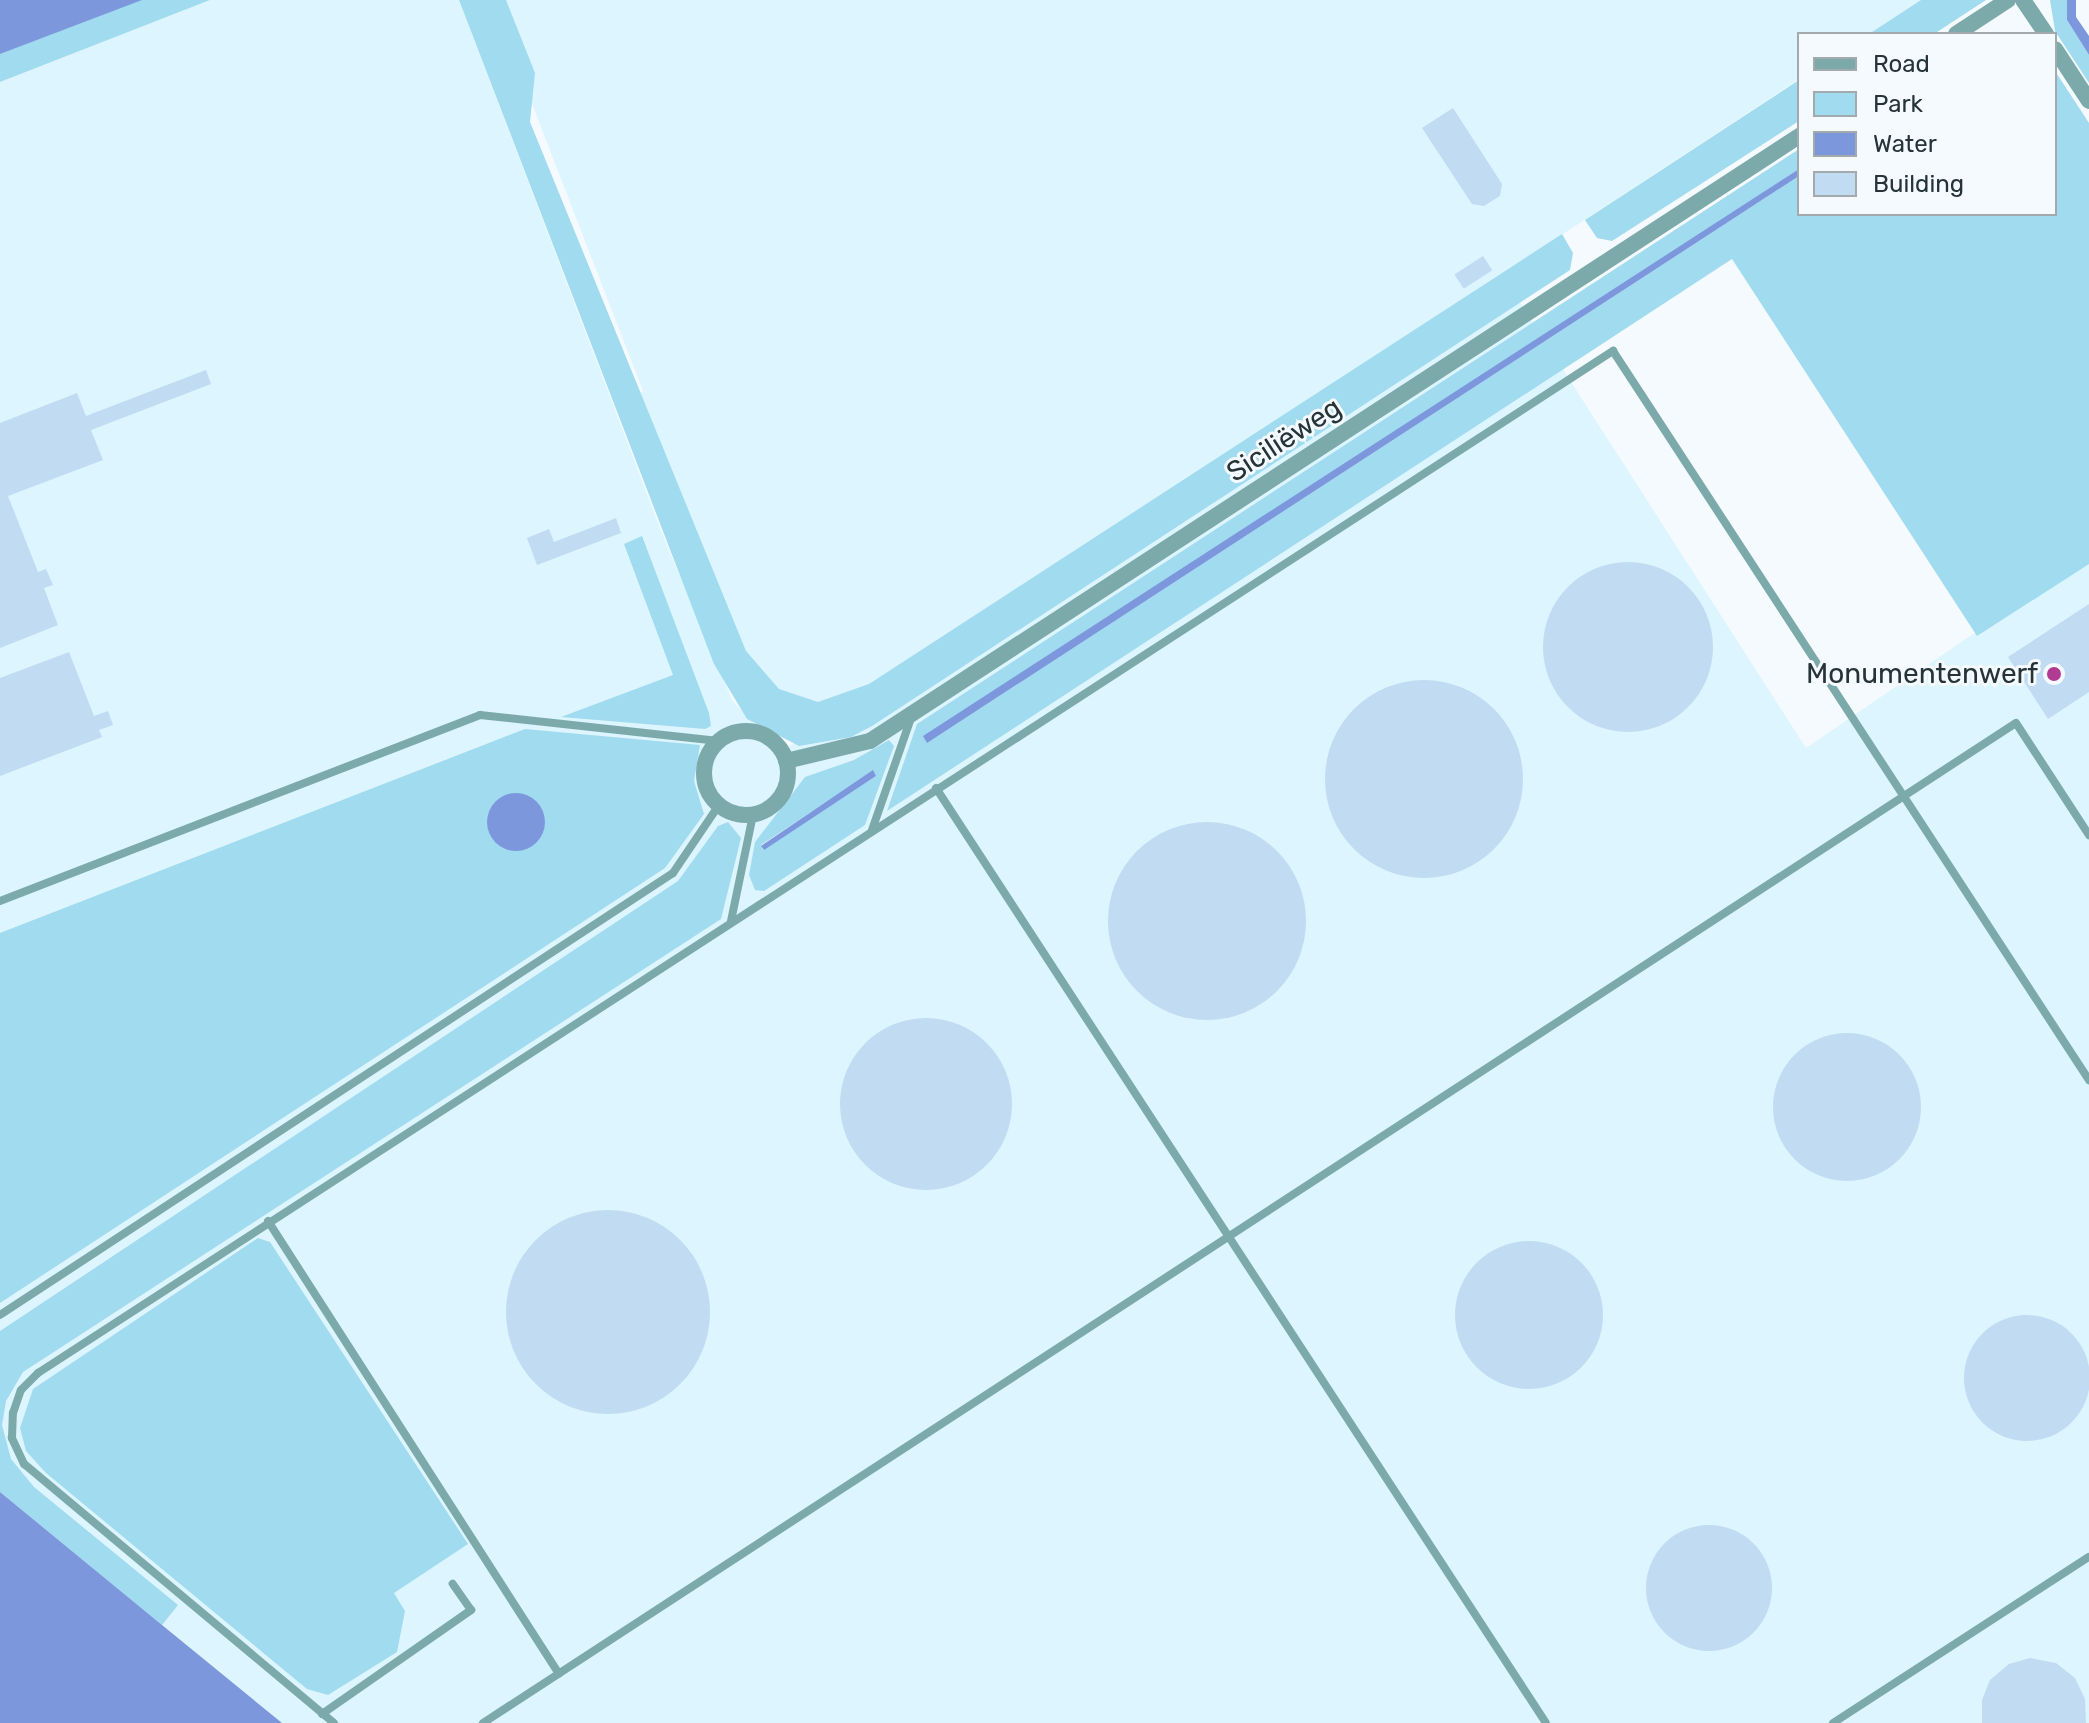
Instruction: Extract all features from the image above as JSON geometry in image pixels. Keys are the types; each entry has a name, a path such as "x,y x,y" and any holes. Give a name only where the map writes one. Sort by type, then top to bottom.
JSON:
{"street":[{"path":"1959,32 2008,0"},
{"path":"2023,0 2045,32"},
{"path":"2057,52 2089,101"},
{"name":"Siciliëweg","path":"786,761 870,741 1797,137"},
{"path":"759,733 780,749 786,761 781,795 753,815 719,805 704,773 719,741 732,734 759,733"}],"lane":[{"path":"334,1723 46,1487 24,1464 12,1438 13,1413 21,1390 38,1373 268,1221 1613,351 2089,1080"},
{"path":"872,830 912,714"},
{"path":"0,901 480,715 719,741"},
{"path":"483,1723 2016,723 2089,835"},
{"path":"936,788 1546,1723"},
{"path":"0,1315 673,873 719,805"},
{"path":"731,921 753,815"},
{"path":"268,1221 559,1674"},
{"path":"1833,1723 2089,1557"},
{"path":"322,1714 471,1610 453,1584"}],"shaded area":[{"path":"210,0 459,0 663,536 732,700 780,752 1512,290 1806,748 2089,555 2089,1723 234,1723 0,1535 0,82"},
{"path":"492,0 1921,0 1872,32 1797,32 1797,80 876,685 801,707 753,673 628,400 643,391"}],"green space":[{"path":"140,0 210,0 0,82 0,53"},
{"path":"459,0 506,0 535,73 530,122 746,651 779,689 818,702 869,684 1562,234 1573,253 1570,270 872,726 851,737 799,746 747,719 714,664"},
{"path":"1921,0 1986,0 1937,32 1872,32"},
{"path":"2050,0 2067,0 2067,20 2089,55 2089,83 2057,32"},
{"path":"2057,74 2089,123 2089,564 1977,636 1732,259 887,811 917,724 1797,150 1797,170 927,743 1797,177 1797,216 2057,216"},
{"path":"1797,81 1797,122 1612,241 1597,238 1585,220"},
{"path":"642,536 709,713 711,726 705,729 561,717 673,675 624,544"},
{"path":"525,729 700,745 694,781 704,814 665,868 0,1303 0,933"},
{"path":"889,740 894,746 865,825 764,891 755,890 749,875 755,842 805,777 854,760","holes":["873,771 876,776 763,850 761,845"]},
{"path":"728,822 741,838 721,919 23,1372 6,1401 2,1425 11,1459 34,1487 178,1605 162,1625 0,1492 0,1331 678,881 718,826"},
{"path":"258,1238 270,1242 468,1544 394,1593 405,1611 397,1652 328,1695 307,1689 46,1473 26,1451 20,1428 33,1389"}],"water":[{"path":"0,0 142,0 0,54"},
{"path":"2067,0 2076,0 2076,17 2089,36 2089,55 2067,20"},
{"path":"1797,170 1797,177 927,743 923,736"},
{"path":"873,770 876,776 764,850 761,846"},
{"path":"516,793 527,795 536,802 543,811 543,833 536,842 527,849 516,851 505,849 496,842 489,833 487,822 489,811 496,802 505,795"},
{"path":"0,1492 162,1625 282,1723 0,1723"}],"building":[{"path":"1453,108 1502,184 1500,196 1484,206 1472,204 1422,128"},
{"path":"1483,256 1492,270 1464,289 1454,275"},
{"path":"206,370 211,384 91,430 103,460 8,496 38,572 46,569 53,585 44,588 58,625 0,648 0,423 77,393 86,416"},
{"path":"616,518 621,533 537,565 527,538 549,529 554,542"},
{"path":"1628,562 1661,568 1688,587 1707,614 1713,647 1707,680 1688,707 1661,726 1628,732 1595,726 1568,707 1549,680 1543,647 1549,614 1568,587 1595,568"},
{"name":"Monumentenwerf","path":"2089,604 2089,692 2048,719 2008,657"},
{"path":"69,652 94,716 108,711 113,725 99,730 102,737 0,776 0,678"},
{"path":"1424,680 1462,688 1494,709 1515,741 1523,779 1515,817 1494,849 1462,870 1424,878 1386,870 1354,849 1333,817 1325,779 1333,741 1354,709 1386,688"},
{"path":"1207,822 1245,830 1277,851 1298,883 1306,921 1298,959 1277,991 1245,1012 1207,1020 1169,1012 1137,991 1116,959 1108,921 1116,883 1137,851 1169,830"},
{"path":"926,1018 959,1025 987,1043 1005,1071 1012,1104 1005,1137 987,1165 959,1183 926,1190 893,1183 865,1165 847,1137 840,1104 847,1071 865,1043 893,1025"},
{"path":"1847,1033 1875,1039 1899,1055 1915,1079 1921,1107 1915,1135 1899,1159 1875,1175 1847,1181 1819,1175 1795,1159 1779,1135 1773,1107 1779,1079 1795,1055 1819,1039"},
{"path":"608,1210 647,1218 665,1227 680,1240 693,1255 702,1273 710,1312 702,1351 693,1369 680,1384 665,1397 647,1406 608,1414 569,1406 551,1397 536,1384 523,1369 514,1351 506,1312 514,1273 523,1255 536,1240 551,1227 569,1218"},
{"path":"1529,1241 1557,1247 1581,1263 1597,1287 1603,1315 1597,1343 1581,1367 1557,1383 1529,1389 1501,1383 1477,1367 1461,1343 1455,1315 1461,1287 1477,1263 1501,1247"},
{"path":"2027,1315 2051,1320 2072,1333 2085,1354 2090,1378 2085,1402 2072,1423 2051,1436 2027,1441 2003,1436 1982,1423 1969,1402 1964,1378 1969,1354 1982,1333 2003,1320"},
{"path":"1709,1525 1733,1530 1754,1543 1767,1564 1772,1588 1767,1612 1754,1633 1733,1646 1709,1651 1685,1646 1664,1633 1651,1612 1646,1588 1651,1564 1664,1543 1685,1530"},
{"path":"2030,1658 2056,1663 2075,1678 2085,1699 2086,1723 1982,1723 1982,1700 1990,1680 2009,1664"}],"place":[{"name":"Monumentenwerf","path":"2054,674"}]}
